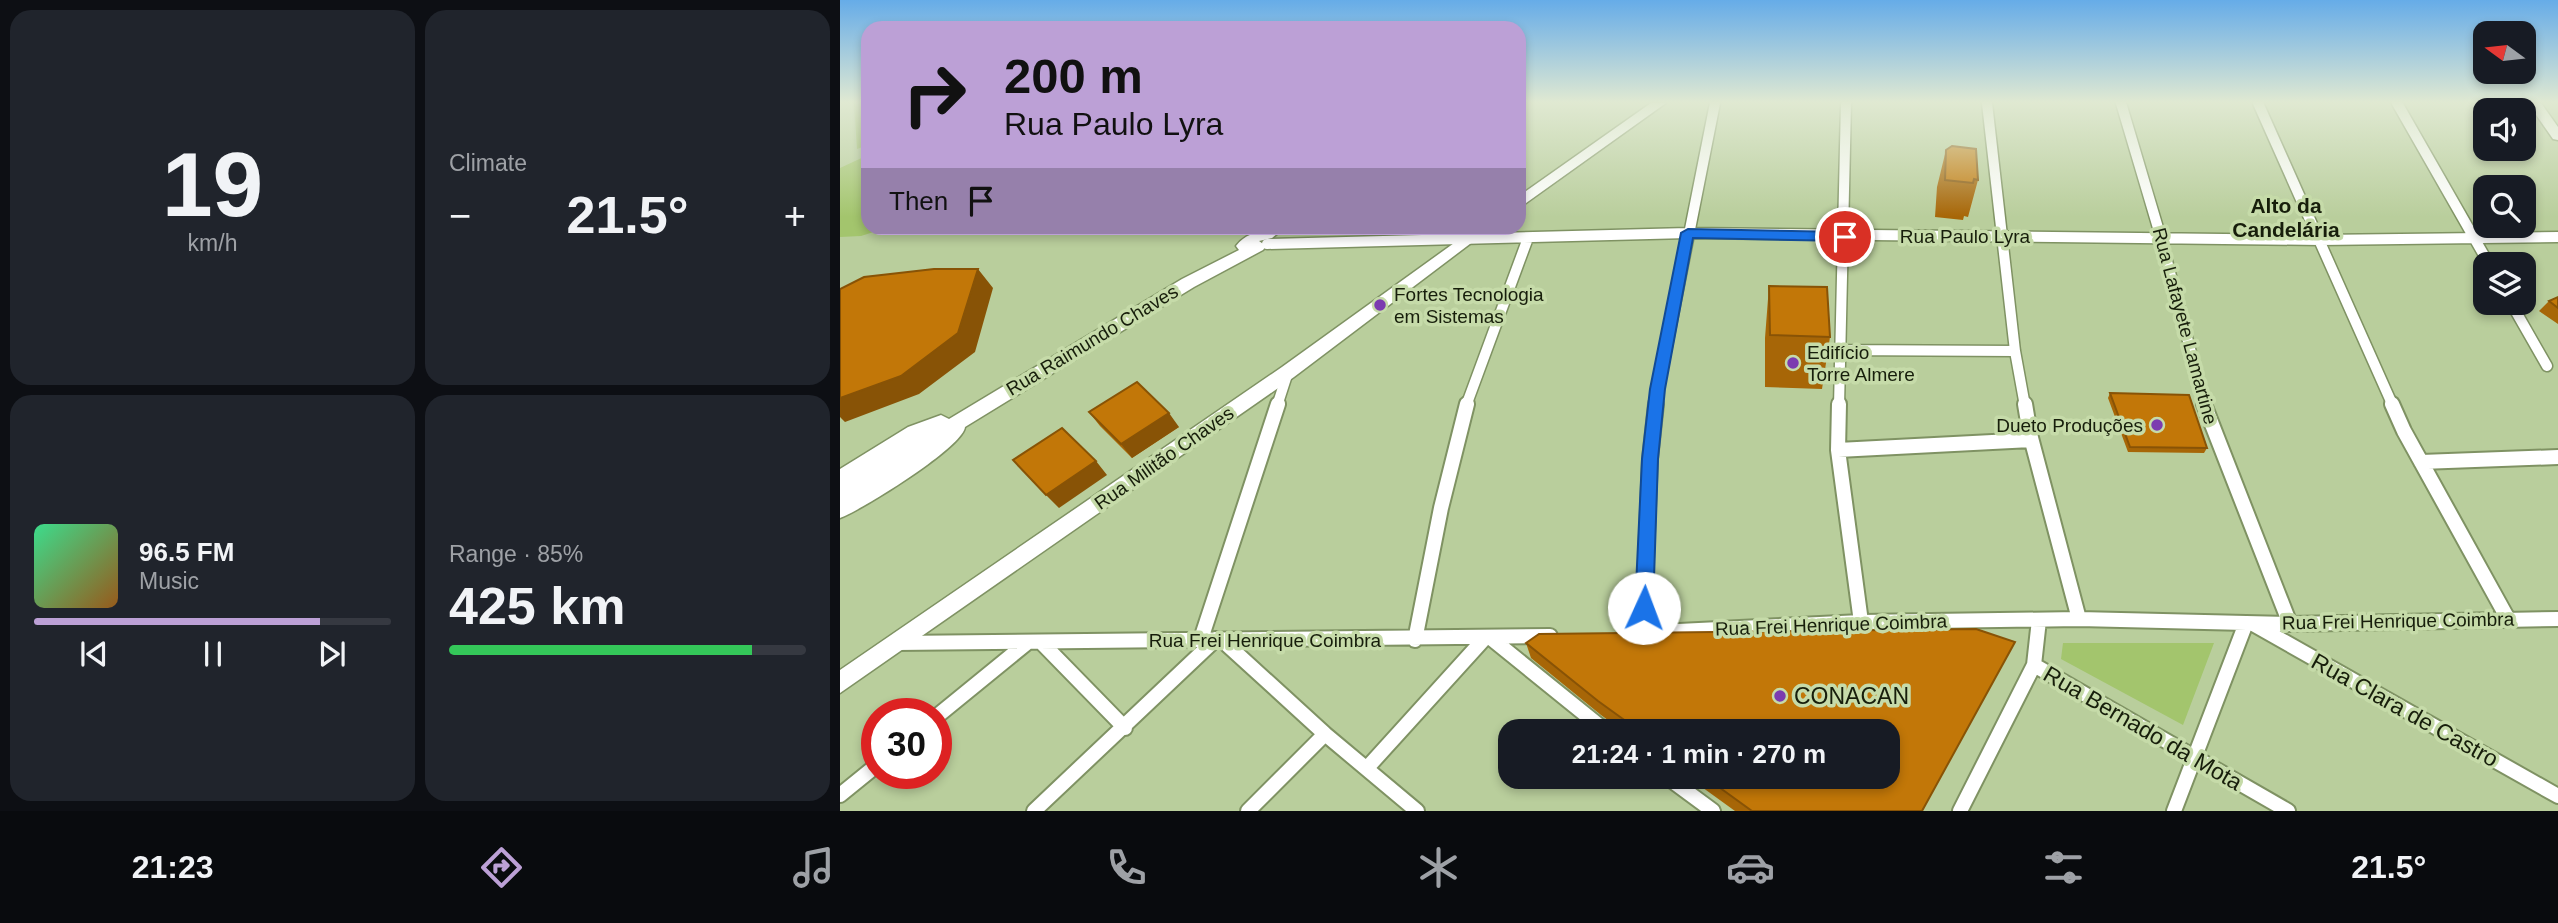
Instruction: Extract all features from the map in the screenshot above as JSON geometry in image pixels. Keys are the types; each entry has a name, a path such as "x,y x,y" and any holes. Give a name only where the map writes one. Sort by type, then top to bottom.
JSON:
{"street":[{"path":"1526,197 1606,141"},
{"path":"1643,633 1650,459 1657,389 1707,141"},
{"path":"1846,141 1838,450 1861,622"},
{"path":"1992,141 2015,351 2031,440 2079,619"},
{"name":"Rua Lafayete Lamartine","path":"2132,141 2161,238 2197,384 2290,624"},
{"path":"2276,141 2372,363 2421,462 2508,619"},
{"path":"2418,141 2481,252"},
{"name":"Rua Paulo Lyra","path":"1268,237 1288,243 1688,233 1845,237 2004,234 2320,240 2558,237"},
{"name":"Rua Militão Chaves","path":"840,682 1288,372 1474,235"},
{"name":"Rua Raimundo Chaves","path":"840,494 977,409 1268,237"},
{"path":"1416,639 1437,529 1459,436 1476,377 1528,238"},
{"path":"2518,315 2547,366"},
{"path":"1839,350 2015,351"},
{"path":"1034,811 1125,728 1213,639 1288,372"},
{"name":"Rua Raimundo Chaves","path":"840,478 914,432 977,409"},
{"name":"Rua Raimundo Chaves","path":"840,510 934,452 977,409"},
{"path":"1838,450 2031,440"},
{"path":"2421,462 2558,457"},
{"name":"Rua Frei Henrique Coimbra","path":"1616,634 1861,622 2079,619 2290,624 2558,619"},
{"path":"1960,811 2034,665 2039,620"},
{"path":"2174,811 2249,624"},
{"name":"Rua Clara de Castro","path":"2249,624 2558,796"},
{"name":"Rua Frei Henrique Coimbra","path":"895,643 1488,639 1561,636"},
{"path":"1213,639 1418,811"},
{"path":"1367,768 1488,639 1590,719"},
{"path":"952,704 1035,642 1125,728"},
{"name":"Rua Bernado da Mota","path":"2034,665 2288,811"},
{"path":"1248,811 1325,734"},
{"path":"840,795 861,778"},
{"path":"1683,789 1713,811"}],"green space":[{"path":"856,141 861,141 861,148 857,149"},
{"path":"861,158 861,235 864,235 840,237 840,168"},
{"path":"2063,643 2214,643 2183,725 2061,659"}],"building":[{"path":"1952,146 1976,149 1978,180 1974,179 1973,183 1945,180 1946,150"},
{"path":"934,269 978,269 958,333 901,376 840,398 840,289 864,277"},
{"path":"1769,286 1827,287 1830,337 1770,335"},
{"path":"2558,297 2558,308 2549,301"},
{"path":"1137,382 1169,413 1121,444 1089,412"},
{"name":"Dueto Produções","path":"2110,393 2189,395 2207,448 2130,447"},
{"path":"1062,428 1096,461 1046,495 1013,460"},
{"name":"CONACAN","path":"1976,629 2015,642 1922,811 1752,811 1722,789 1900,789 1900,719 1623,719 1526,643 1539,634"}],"place":[{"name":"Fortes Tecnologia em Sistemas","path":"1380,305"},
{"name":"Edifício Torre Almere","path":"1793,363"},
{"name":"Dueto Produções","path":"2157,425"},
{"name":"CONACAN","path":"1780,696"}],"district":[{"name":"Alto da Candelária","path":"2286,217"}],"route":[{"path":"1644,608 1650,459 1657,389 1688,233 1845,237"}]}
